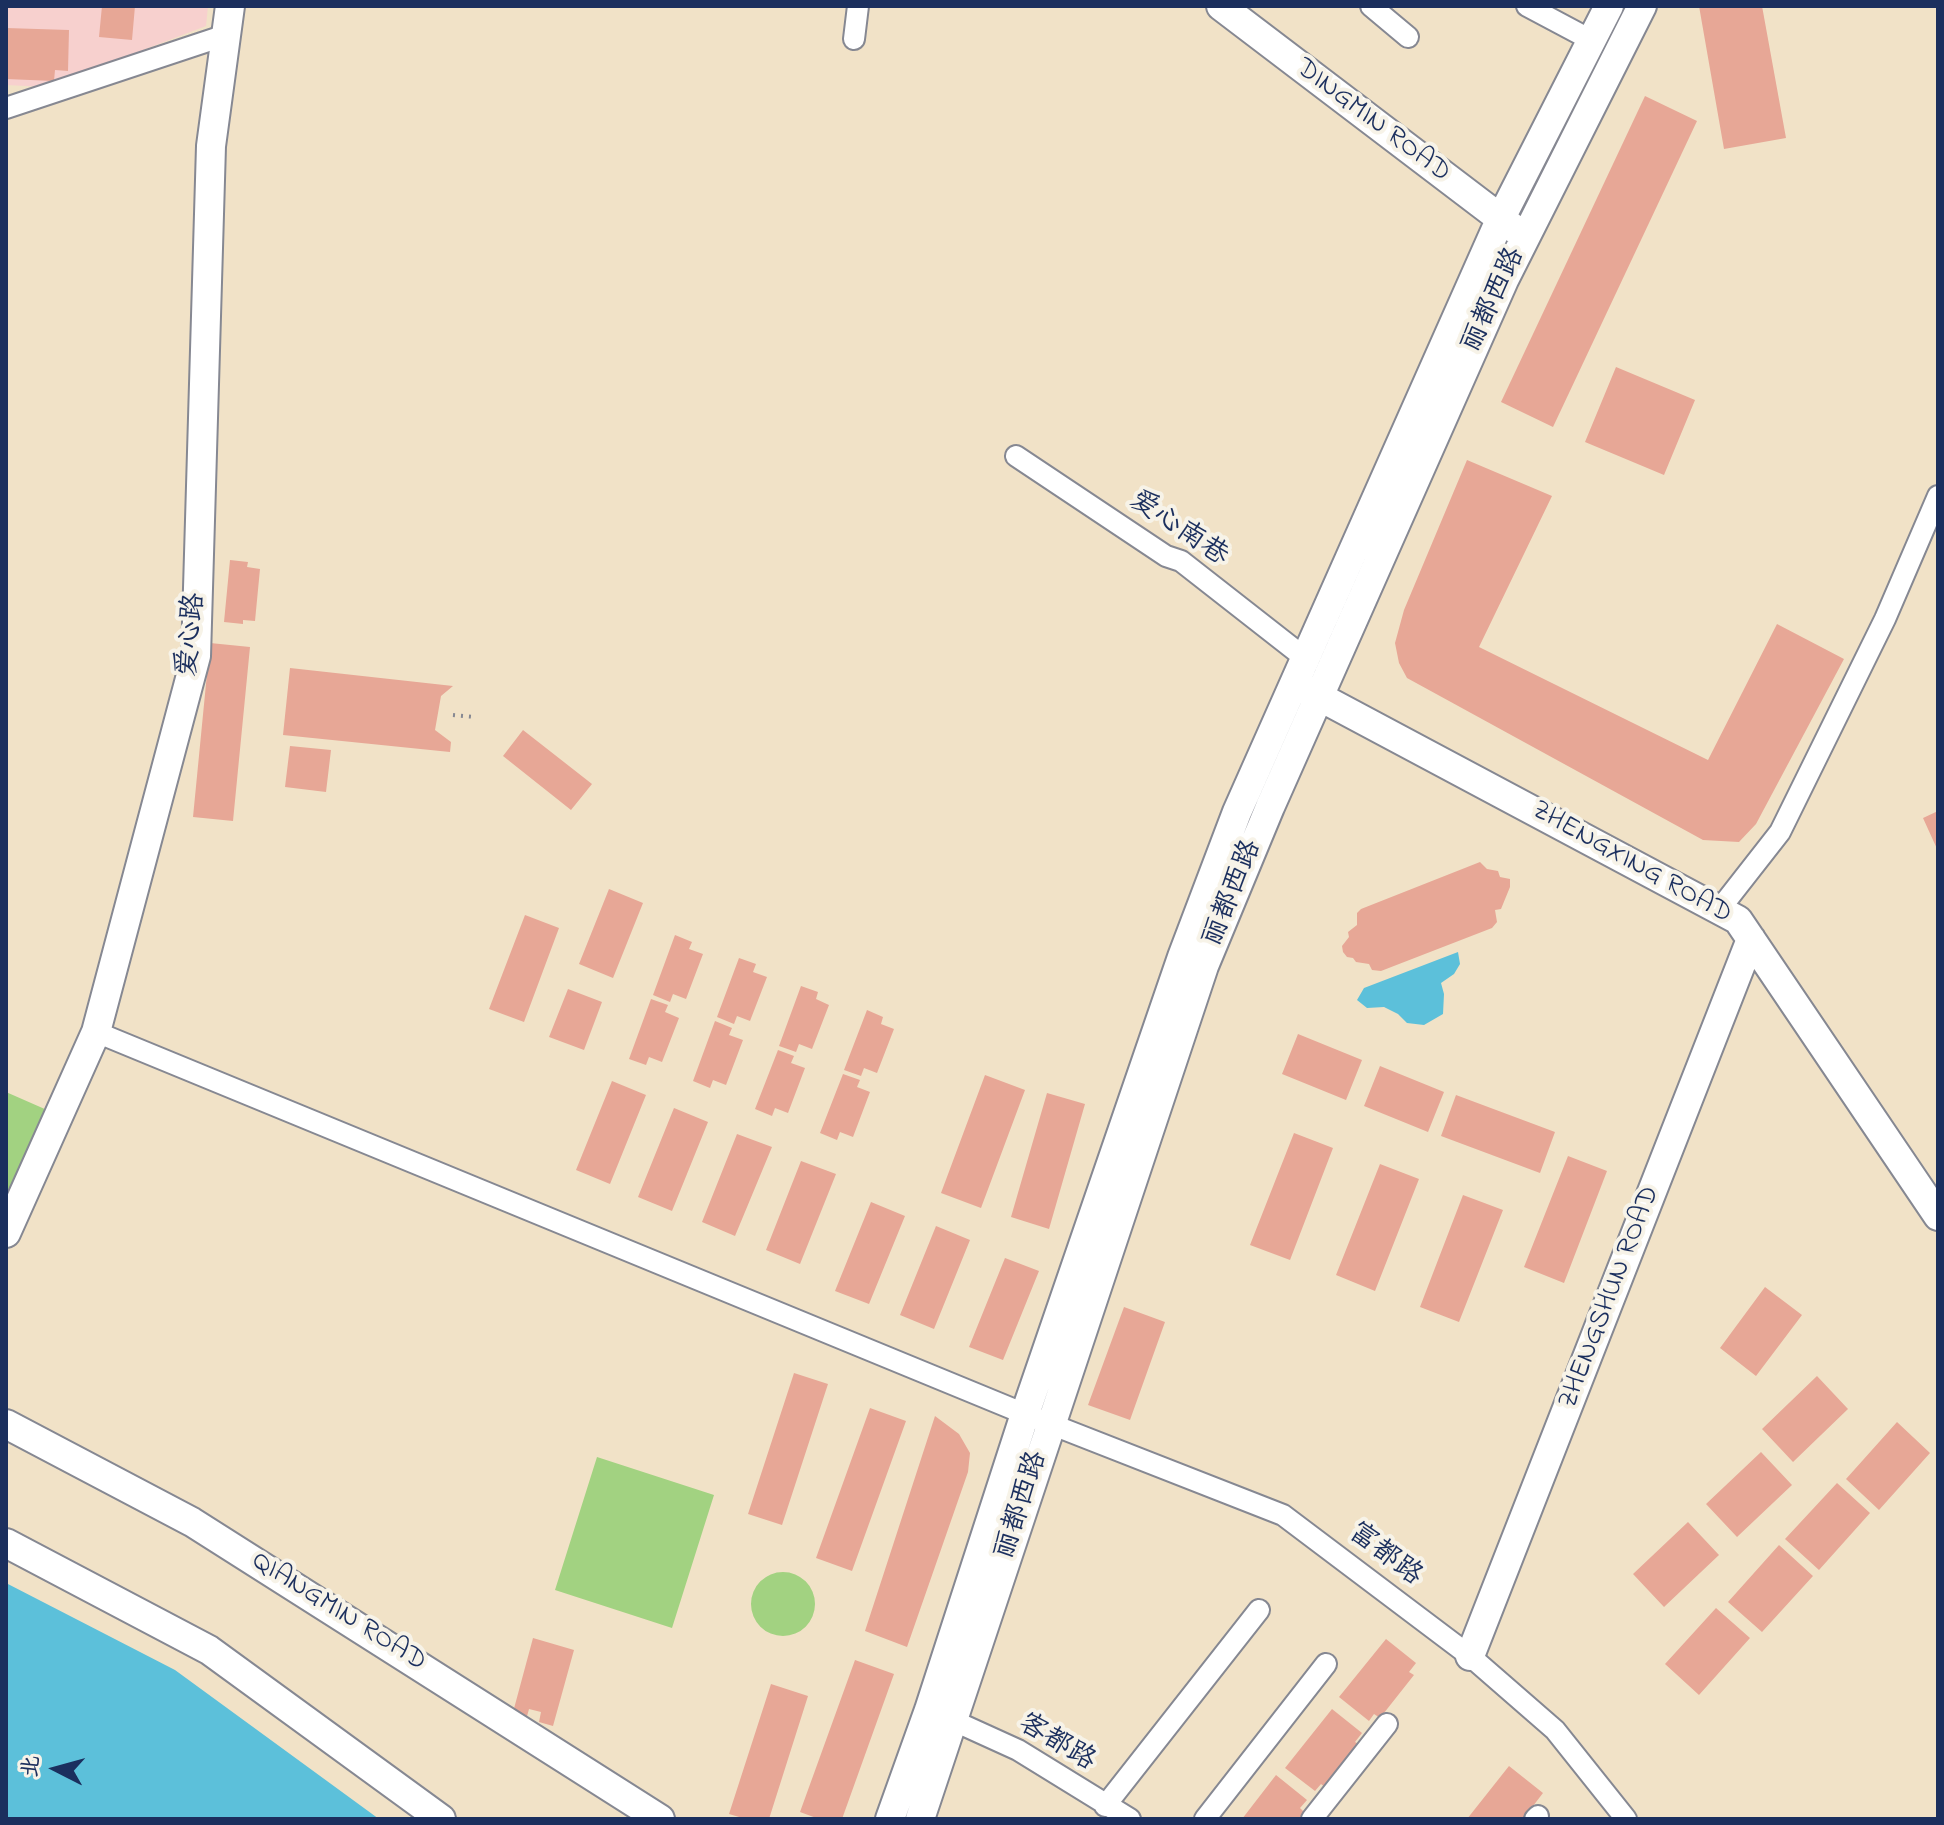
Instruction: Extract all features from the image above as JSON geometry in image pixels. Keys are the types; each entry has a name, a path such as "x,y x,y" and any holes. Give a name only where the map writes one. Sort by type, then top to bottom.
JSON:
{"street":[{"name":"爱心路","path":"6,1233 96,1032 196,656 211,146 230,6"},
{"path":"854,39 858,6"},
{"name":"DINGMIN ROAD","path":"1221,6 1500,220 1525,235"},
{"path":"1371,6 1408,37"},
{"path":"1527,6 1591,40"},
{"name":"丽都西路","path":"1306,679 1500,220 1609,6"},
{"name":"丽都西路","path":"920,1819 952,1720 1037,1419 1182,957 1237,812 1642,6"},
{"path":"6,108 226,35"},
{"name":"爱心南巷","path":"1016,456 1166,556 1181,561 1306,679"},
{"path":"1719,910 1780,832 1885,619 1938,496"},
{"name":"ZHENGXING ROAD","path":"1306,679 1738,920 1938,1216"},
{"name":"ZHENGSHUN ROAD","path":"1470,1656 1751,939"},
{"name":"富都路","path":"96,1032 1037,1419 1283,1515 1470,1656 1555,1730 1626,1819"},
{"name":"丽都西路","path":"890,1819 1037,1419"},
{"name":"QIANGMIN ROAD","path":"6,1424 192,1522 660,1819"},
{"path":"6,1543 209,1650 441,1819"},
{"path":"1105,1806 1259,1610"},
{"path":"1205,1819 1326,1664"},
{"name":"客都路","path":"952,1720 1018,1750 1130,1819"},
{"path":"1312,1819 1387,1724"}],"path":[{"path":"453,715 475,717"}],"shaded area":[{"path":"6,6 208,6 206,26 46,87 6,85"}],"green space":[{"path":"6,1092 47,1110 6,1203"},
{"path":"597,1457 714,1495 672,1628 555,1590"},
{"path":"783,1572 806,1581 815,1604 806,1627 783,1636 760,1627 751,1604 760,1581"}],"water":[{"path":"1458,952 1460,964 1454,974 1441,983 1443,1014 1424,1025 1407,1023 1384,1007 1367,1008 1357,1000 1364,988"},
{"path":"6,1583 175,1670 379,1819 6,1819"}],"building":[{"path":"102,6 135,6 132,40 99,37"},
{"path":"1699,6 1762,6 1786,138 1724,149"},
{"path":"6,28 69,30 68,71 55,70 54,81 6,79"},
{"path":"1645,96 1697,121 1553,427 1501,402"},
{"path":"1616,367 1695,400 1664,475 1585,442"},
{"path":"1467,460 1552,496 1479,647 1708,760 1777,624 1844,659 1756,824 1739,842 1703,840 1407,678 1399,663 1395,643 1404,610"},
{"path":"230,560 248,562 247,567 260,569 255,621 243,620 243,624 224,622"},
{"path":"210,643 250,647 233,821 193,817"},
{"path":"290,668 453,686 441,696 435,730 451,742 450,752 283,735"},
{"path":"523,730 592,784 571,810 503,756"},
{"path":"290,746 331,750 326,792 285,787"},
{"path":"1938,811 1938,851 1923,818"},
{"path":"1480,862 1487,869 1498,871 1500,877 1510,879 1501,909 1495,910 1497,922 1492,928 1381,971 1372,970 1369,964 1356,962 1343,952 1342,946 1349,937 1348,932 1357,925 1357,913 1361,909"},
{"path":"609,889 643,903 613,978 579,964"},
{"path":"525,915 559,928 524,1022 489,1009"},
{"path":"675,935 692,942 689,949 703,954 686,999 673,994 670,1002 653,995"},
{"path":"739,958 756,964 753,972 767,977 750,1021 737,1016 734,1024 717,1017"},
{"path":"801,986 818,992 816,999 829,1005 812,1049 799,1044 796,1052 779,1046"},
{"path":"568,989 602,1002 584,1050 549,1037"},
{"path":"651,999 668,1005 665,1012 679,1018 662,1062 649,1057 646,1065 629,1059"},
{"path":"867,1010 883,1017 881,1024 894,1029 877,1073 864,1068 861,1076 844,1070"},
{"path":"715,1021 732,1028 729,1035 743,1040 726,1085 713,1080 710,1088 693,1081"},
{"path":"1298,1034 1362,1060 1346,1100 1282,1074"},
{"path":"778,1050 794,1056 791,1063 805,1068 788,1113 775,1108 772,1116 755,1109"},
{"path":"1380,1066 1444,1092 1428,1132 1364,1106"},
{"path":"843,1074 860,1080 857,1087 870,1092 853,1137 840,1132 837,1140 820,1133"},
{"path":"985,1075 1025,1090 981,1208 941,1193"},
{"path":"612,1081 646,1095 610,1184 576,1170"},
{"path":"1047,1093 1085,1104 1049,1229 1011,1217"},
{"path":"1456,1095 1555,1132 1540,1173 1441,1136"},
{"path":"674,1108 708,1122 672,1211 638,1197"},
{"path":"1294,1133 1333,1148 1290,1260 1250,1245"},
{"path":"737,1134 772,1147 735,1236 702,1222"},
{"path":"1568,1156 1607,1171 1564,1283 1524,1267"},
{"path":"801,1161 836,1174 800,1264 766,1250"},
{"path":"1380,1164 1419,1179 1375,1291 1336,1275"},
{"path":"1463,1195 1503,1210 1459,1322 1420,1307"},
{"path":"871,1202 905,1216 869,1304 835,1291"},
{"path":"936,1226 970,1240 934,1329 900,1315"},
{"path":"1005,1258 1039,1271 1003,1360 969,1347"},
{"path":"1765,1287 1802,1315 1756,1376 1720,1348"},
{"path":"1124,1307 1165,1322 1130,1420 1088,1405"},
{"path":"794,1373 828,1384 782,1525 748,1514"},
{"path":"1817,1376 1848,1409 1793,1462 1762,1429"},
{"path":"870,1408 906,1421 852,1571 816,1558"},
{"path":"935,1416 959,1434 970,1453 968,1472 907,1647 865,1631"},
{"path":"1897,1422 1930,1453 1879,1510 1846,1479"},
{"path":"1761,1452 1792,1485 1737,1537 1706,1504"},
{"path":"1837,1483 1870,1513 1819,1570 1785,1539"},
{"path":"1688,1522 1719,1555 1664,1607 1633,1574"},
{"path":"1779,1545 1813,1576 1762,1632 1728,1602"},
{"path":"1716,1608 1750,1638 1699,1695 1665,1664"},
{"path":"533,1638 574,1650 553,1726 539,1722 541,1712 529,1709 526,1720 512,1716"},
{"path":"1386,1639 1416,1663 1409,1672 1414,1675 1380,1718 1374,1714 1369,1721 1339,1697"},
{"path":"855,1660 894,1674 842,1819 819,1819 800,1812"},
{"path":"771,1684 808,1696 769,1819 746,1819 729,1814"},
{"path":"1332,1709 1362,1733 1355,1742 1360,1745 1326,1788 1321,1784 1315,1791 1285,1768"},
{"path":"1509,1766 1543,1793 1523,1819 1467,1819"},
{"path":"1276,1775 1307,1800 1300,1808 1304,1812 1299,1819 1242,1819"}]}
